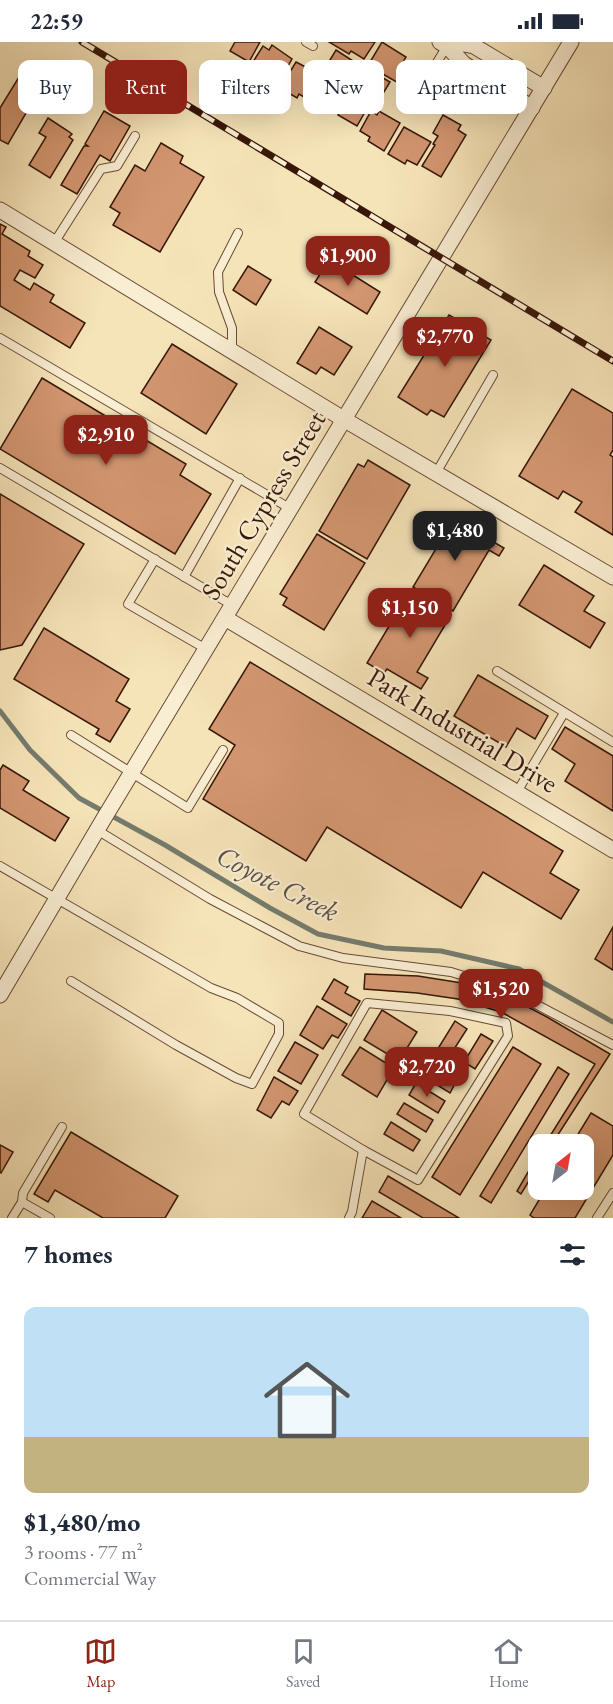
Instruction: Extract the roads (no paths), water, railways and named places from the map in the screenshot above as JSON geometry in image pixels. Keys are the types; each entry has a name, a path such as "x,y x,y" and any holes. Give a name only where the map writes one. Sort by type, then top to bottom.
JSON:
{"street":[{"name":"South Cypress Street","path":"0,995 571,42"},
{"path":"443,44 474,46 544,88"},
{"path":"443,44 464,64 532,108"},
{"path":"0,210 345,420 613,577"},
{"name":"Park Industrial Drive","path":"229,611 613,850"}],"lane":[{"path":"435,60 443,44"},
{"path":"54,243 100,169 117,166 135,136"},
{"path":"232,351 232,328 219,292 218,272 238,233"},
{"path":"0,338 291,509"},
{"path":"436,473 493,375"},
{"path":"0,468 184,577 229,611"},
{"path":"184,577 240,478"},
{"path":"155,559 128,604 206,649"},
{"path":"497,671 613,742"},
{"path":"517,792 564,713"},
{"path":"71,735 188,808 223,750"},
{"path":"100,825 210,899 299,946 343,958 451,972 509,990 613,1045"},
{"path":"0,866 211,988 237,998 279,1023 279,1034 252,1084 236,1078 176,1045 71,981"},
{"path":"367,1003 450,1011 506,1023 508,1036 418,1180 363,1150 304,1114 367,1003"},
{"path":"12,1218 22,1202 23,1193 62,1127"},
{"path":"349,1218 363,1150"},
{"path":"597,1218 613,1193"},
{"path":"22,1202 50,1218"}],"waterway":[{"name":"Coyote Creek","path":"0,711 30,750 79,798 318,934 384,948 441,951 519,969 613,1022"}],"railway":[{"path":"82,42 613,361"}]}
